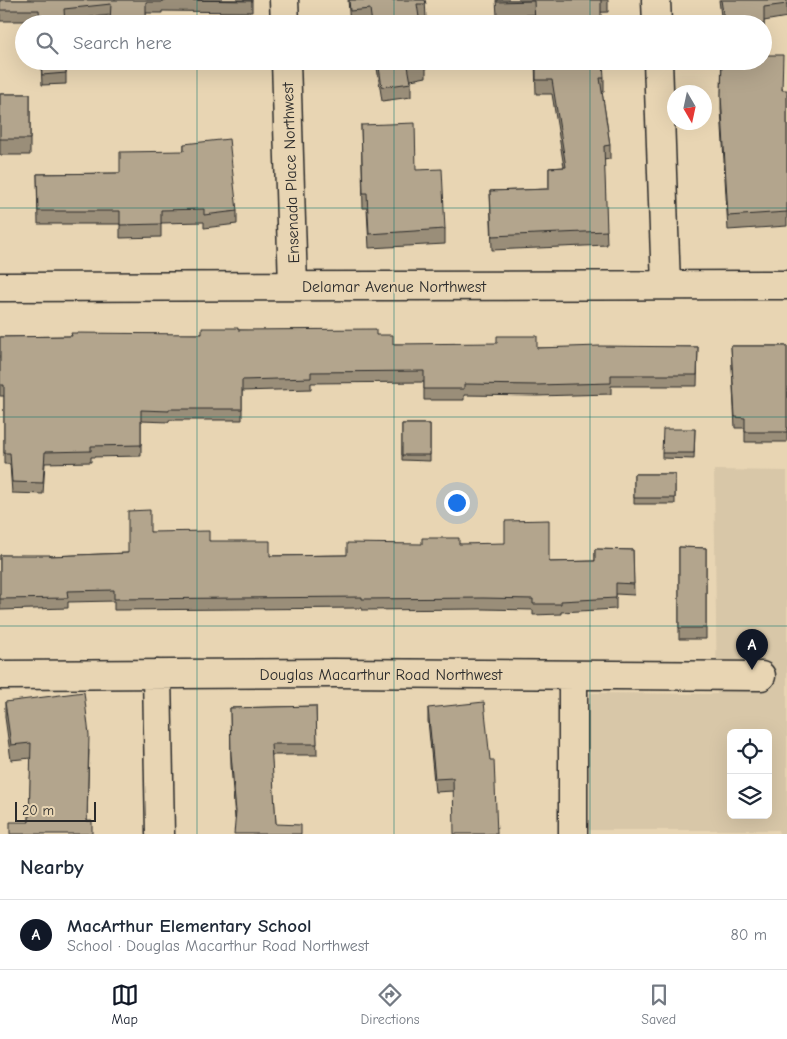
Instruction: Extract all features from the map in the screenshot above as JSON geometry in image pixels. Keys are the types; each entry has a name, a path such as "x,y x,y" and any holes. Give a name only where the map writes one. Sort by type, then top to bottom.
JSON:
{"street":[{"path":"284,0 284,15"},
{"path":"656,0 657,15"},
{"name":"Ensenada Place Northwest","path":"286,70 294,286"},
{"path":"658,70 666,285"},
{"name":"Delamar Avenue Northwest","path":"0,287 787,285"},
{"name":"Douglas Macarthur Road Northwest","path":"0,675 334,673 761,676"},
{"path":"157,674 160,834"},
{"path":"572,676 573,834"}],"shaded area":[{"path":"714,470 787,471 787,834 779,834 778,830 585,830 588,693 717,694"}],"building":[{"path":"0,0 162,0 162,2 146,2 146,15 110,15 111,4 64,9 64,15 39,15 39,10 0,10"},
{"path":"178,0 252,0 252,1"},
{"path":"349,0 425,0 426,4 417,4 419,15 371,15 370,9 350,11"},
{"path":"497,0 601,0 601,15 535,15 534,1 497,2"},
{"path":"721,0 787,0 787,4 764,7 764,15 723,15"},
{"path":"772,55 783,55 782,90 787,90 787,212 728,216 721,95 722,70 772,70"},
{"path":"42,70 66,70 66,73 42,75"},
{"path":"379,70 409,70 411,83 382,87"},
{"path":"536,70 604,70 604,78 600,78 610,145 604,146 607,231 492,236 490,191 549,189 549,168 566,167 552,80 536,80"},
{"path":"0,94 30,94 30,139 0,139"},
{"path":"415,123 416,170 442,169 445,229 369,234 367,193 363,193 361,125"},
{"path":"229,139 237,211 204,215 204,209 161,210 161,224 120,225 120,211 38,211 37,174 120,173 120,152 184,151 184,144"},
{"path":"202,328 238,328 238,330 376,329 376,335 393,335 393,344 497,343 497,336 537,336 537,348 600,346 698,347 697,375 611,375 611,383 464,384 464,389 424,389 424,371 311,372 311,378 242,380 242,409 141,410 141,445 91,446 91,451 45,452 43,483 12,482 10,453 4,453 4,385 0,385 0,337 72,336 71,333 202,334"},
{"path":"731,346 787,346 787,432 745,432 745,418 735,417"},
{"path":"402,424 430,424 430,455 402,455"},
{"path":"663,429 695,429 694,453 662,453"},
{"path":"634,474 675,474 675,498 634,498"},
{"path":"150,510 150,532 209,531 209,541 270,541 270,556 347,555 347,543 422,544 422,538 459,538 459,544 505,543 505,521 549,520 549,562 595,561 595,549 633,550 634,584 616,583 616,598 561,601 561,604 533,604 533,599 483,598 114,599 114,590 67,591 68,598 0,599 0,555 50,556 128,553 128,511"},
{"path":"679,547 706,548 706,628 679,628"},
{"path":"84,692 89,735 87,821 92,821 92,834 10,834 10,822 29,822 31,743 11,745 5,702"},
{"path":"484,702 490,760 494,760 497,834 454,834 453,778 435,779 428,708"},
{"path":"316,706 317,744 271,744 276,824 301,825 301,834 234,834 236,812 231,754 230,708"}],"place":[{"name":"MacArthur Elementary School","path":"752,670"}]}
